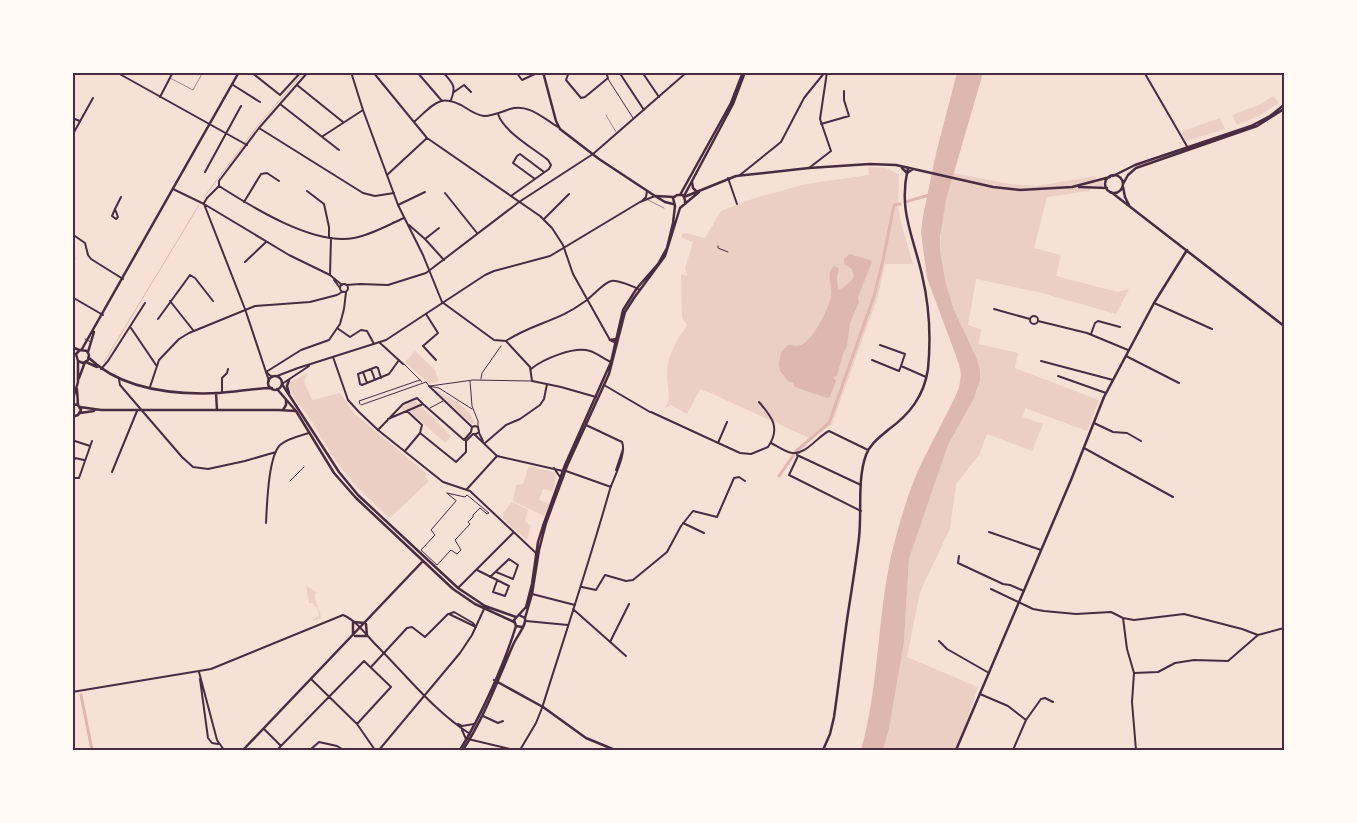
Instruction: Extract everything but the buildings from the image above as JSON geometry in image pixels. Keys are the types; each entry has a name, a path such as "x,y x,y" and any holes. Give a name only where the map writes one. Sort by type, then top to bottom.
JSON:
{"main road":[{"path":"76,357 89,341 239,72"},
{"path":"543,72 558,127 565,134 647,191 665,202 680,208"},
{"path":"680,195 731,103 744,72"},
{"path":"685,204 684,197 733,104 744,72"},
{"path":"1072,187 1112,176 1138,164 1257,123 1284,107"},
{"path":"1111,192 1118,192 1133,170 1258,126 1284,107"},
{"path":"655,196 674,197 680,195 684,197 728,178 744,174 870,164 896,165 993,188 1020,190 1072,187 1106,188 1284,326"},
{"path":"896,165 907,173"},
{"path":"750,168 754,174"},
{"path":"822,750 830,734 834,718 859,542 864,464 868,450 910,411 920,394 926,377 928,351 926,296 905,213 904,191 908,168"},
{"path":"907,173 915,169"},
{"path":"1112,176 1121,179 1125,197 1132,208"},
{"path":"1106,188 1106,183 1112,176"},
{"path":"692,182 693,188 699,192"},
{"path":"462,750 501,673 516,638 522,627 526,624 537,554 546,523 564,471 613,363 622,314 633,295 666,256 680,208 699,192"},
{"path":"603,384 625,312 660,260 671,235 674,205 672,200 674,197"},
{"path":"956,750 1078,464 1106,393 1154,303 1187,250"},
{"path":"610,340 616,339"},
{"path":"89,341 89,358 101,368 119,379 150,388 216,393 259,388 277,389 296,411 329,467 346,488 424,560 458,588 485,606 526,619"},
{"path":"73,347 88,352"},
{"path":"72,354 78,361 80,413"},
{"path":"89,358 85,362 72,403 79,406 100,410 140,411 296,411"},
{"path":"78,361 101,368"},
{"path":"259,388 269,382 272,377 277,376 281,379 290,397 350,487 454,589 484,609 522,627"},
{"path":"289,380 287,386 290,397"},
{"path":"269,382 272,388"},
{"path":"277,389 282,384"},
{"path":"216,393 216,410"},
{"path":"282,410 287,403 284,396"},
{"path":"73,421 74,416 80,413 100,410"},
{"path":"471,735 474,724 490,698 497,681 517,616 524,610 528,600 543,526 560,477 564,471"},
{"path":"244,750 424,560"},
{"path":"353,636 353,622 365,623"},
{"path":"353,636 367,636 365,623"},
{"path":"497,681 543,707 586,738 615,750"},
{"path":"462,750 467,741"}],"street":[{"path":"116,72 247,145"},
{"path":"160,97 173,72"},
{"path":"251,72 278,95 284,92 301,72"},
{"path":"269,382 245,310 204,204 207,198 219,186 219,181 259,128 308,72"},
{"path":"351,72 398,205 430,271 442,302 494,340 506,341 528,328 560,317 586,301 612,280 639,289"},
{"path":"373,72 427,138 544,220 556,233 586,301 610,340 617,343"},
{"path":"417,72 442,100"},
{"path":"443,72 454,86 451,100"},
{"path":"516,72 522,80 539,72"},
{"path":"569,72 566,80 581,98 585,97 608,78"},
{"path":"606,72 633,119"},
{"path":"619,72 644,110"},
{"path":"340,288 344,285 355,284 388,285 430,271 519,202 593,154 687,72"},
{"path":"809,168 831,151 820,116 826,72"},
{"path":"744,174 781,142 804,98 826,72"},
{"path":"1144,72 1188,148"},
{"path":"644,73 659,97"},
{"path":"232,84 260,102"},
{"path":"297,85 343,122"},
{"path":"454,92 464,85 471,92"},
{"path":"821,124 849,116 844,100 844,91"},
{"path":"72,138 93,98"},
{"path":"414,123 442,100 451,100 477,114 486,116 513,108 526,107 558,127"},
{"path":"280,104 338,150"},
{"path":"205,172 241,106"},
{"path":"322,136 363,110"},
{"path":"498,114 506,128 548,160 550,167 510,196"},
{"path":"72,118 80,121"},
{"path":"259,128 363,193 375,196 394,193"},
{"path":"387,175 427,138"},
{"path":"534,179 514,164 512,161 517,156 520,154 544,172"},
{"path":"244,202 261,174 267,174 279,181"},
{"path":"728,178 737,204"},
{"path":"219,186 284,224 330,238 354,238 404,218"},
{"path":"173,189 204,204 289,255 330,275 344,292"},
{"path":"307,191 324,204 330,238 330,275"},
{"path":"640,202 646,197 647,191"},
{"path":"398,205 425,192"},
{"path":"445,193 477,233"},
{"path":"544,220 569,194"},
{"path":"277,376 386,340 442,302 490,273 545,258 640,202 655,196"},
{"path":"115,209 121,197"},
{"path":"407,224 425,239 444,260"},
{"path":"425,239 439,228"},
{"path":"72,234 85,243 88,257 123,279"},
{"path":"245,262 266,242"},
{"path":"718,246 718,248 728,252"},
{"path":"158,319 190,275 195,278 213,301"},
{"path":"333,278 344,285"},
{"path":"150,388 159,360 179,339 193,330 261,305 310,302 337,296 355,284"},
{"path":"266,372 301,350 328,341 338,328 344,309 344,285"},
{"path":"632,286 633,295"},
{"path":"72,297 103,315"},
{"path":"170,301 193,330"},
{"path":"101,368 131,327 145,303"},
{"path":"1154,303 1212,329"},
{"path":"994,309 1030,319 1034,323 1038,321 1091,335 1129,351"},
{"path":"426,314 438,332 423,346 436,360"},
{"path":"1030,319 1035,316 1038,321"},
{"path":"1091,335 1095,323 1098,321 1120,327"},
{"path":"131,327 156,365"},
{"path":"338,328 350,336 364,329 370,335 374,344"},
{"path":"506,341 531,369 532,381"},
{"path":"379,342 423,383"},
{"path":"872,360 899,371 905,354 880,345"},
{"path":"481,380 482,373 501,346"},
{"path":"531,369 554,355 584,350 611,362"},
{"path":"1126,356 1179,383"},
{"path":"332,357 348,400 378,430 445,483 468,489 537,554"},
{"path":"381,378 378,368 363,372 357,376 362,385 381,378 389,374 399,360"},
{"path":"1041,361 1113,380"},
{"path":"282,384 310,365"},
{"path":"901,366 926,377"},
{"path":"222,392 222,378 228,369"},
{"path":"371,369 375,380"},
{"path":"266,372 272,377"},
{"path":"363,372 367,383"},
{"path":"1058,376 1106,393"},
{"path":"119,379 120,385 140,411 186,462 197,469 227,466 276,452"},
{"path":"420,380 359,401 361,405 426,382 472,427 478,427"},
{"path":"470,380 472,408 477,418 478,433 497,456 554,468 611,487"},
{"path":"430,386 470,380 532,381 597,397"},
{"path":"486,444 506,425 520,420 540,405 545,396 547,384"},
{"path":"603,384 650,412 740,453 748,454 763,450 771,443 774,428 773,419 759,402"},
{"path":"430,386 439,388 472,408"},
{"path":"378,430 403,404 417,398 465,441 466,452 456,462 420,433"},
{"path":"428,409 444,400"},
{"path":"388,419 423,404"},
{"path":"112,472 140,411"},
{"path":"405,451 420,433 422,425 407,411"},
{"path":"718,443 727,422"},
{"path":"1094,423 1113,432 1127,433 1142,441"},
{"path":"520,750 536,724 543,707 624,448 622,442 584,425"},
{"path":"472,427 472,434"},
{"path":"793,453 806,448 829,431 868,450"},
{"path":"266,523 270,476 276,452 286,441 309,433"},
{"path":"465,441 472,434 478,433"},
{"path":"472,434 486,444"},
{"path":"72,440 90,446"},
{"path":"72,478 78,479 84,460 87,459 92,441"},
{"path":"771,443 862,486"},
{"path":"1084,448 1173,497"},
{"path":"468,489 497,456"},
{"path":"798,456 789,475 861,511"},
{"path":"72,465 76,458 84,460"},
{"path":"290,481 304,467"},
{"path":"554,468 560,477"},
{"path":"581,587 596,590 605,575 629,581 636,578 667,552 683,523 695,510 717,517 734,478 739,477 745,481"},
{"path":"447,493 465,497 467,494 488,513 480,508 477,511 468,522 470,524 454,540 461,550 457,554 450,550 437,565 421,550 435,535 431,530 434,524 456,501 447,493"},
{"path":"683,523 704,533"},
{"path":"989,532 1040,550"},
{"path":"458,588 513,533"},
{"path":"959,556 958,563 1003,584 1024,591"},
{"path":"490,577 509,559 518,565 513,579 496,572"},
{"path":"477,570 509,586 505,596 493,592 497,581"},
{"path":"991,589 1044,611 1076,614 1111,612 1123,618 1134,620 1184,614 1258,635"},
{"path":"532,594 575,605"},
{"path":"610,642 629,604"},
{"path":"379,750 460,653 476,627 484,609"},
{"path":"573,609 626,656"},
{"path":"371,667 409,627 425,636 448,614 454,612 473,622 476,627"},
{"path":"72,692 200,672 220,666 338,616 346,616 425,696 455,724 471,735"},
{"path":"1123,618 1127,649 1134,673 1132,702 1136,750"},
{"path":"526,619 568,625"},
{"path":"1134,673 1158,672 1175,663 1194,660 1228,661 1258,635 1284,628"},
{"path":"939,642 947,649 989,672"},
{"path":"277,750 362,662 366,662 391,688 357,724"},
{"path":"200,672 209,741 218,744"},
{"path":"311,680 357,724 375,750"},
{"path":"203,692 211,713 218,744 223,749"},
{"path":"980,694 1008,706 1026,720"},
{"path":"1013,750 1026,720 1042,698 1053,702"},
{"path":"480,715 498,723 503,721"},
{"path":"455,724 462,726 474,724"},
{"path":"460,728 467,741 514,750"},
{"path":"264,729 282,746"},
{"path":"310,750 319,742 337,746 344,750"}],"lane":[{"path":"170,78 193,90 203,72"},
{"path":"606,115 617,133"},
{"path":"831,151 832,155"},
{"path":"647,199 664,208"},
{"path":"219,750 223,749"}],"shaded area":[{"path":"957,73 983,73 946,200 940,237 940,251 946,284 954,310 976,357 980,370 980,380 974,398 948,445 909,559 904,642 889,729 883,750 861,750 875,678 886,580 891,556 913,483 959,388 961,375 959,364 927,278 921,232 937,149"},
{"path":"1273,96 1279,103 1259,116 1237,125 1232,115 1261,104"},
{"path":"1220,118 1225,129 1186,141 1182,134 1183,131"},
{"path":"868,167 886,168 899,174 898,204 901,223 913,264 885,264 878,296 832,424 811,439 704,390 700,390 687,414 671,405 664,409 669,396 667,371 669,358 687,325 682,318 681,274 687,276 685,268 693,242 682,238 682,234 686,233 705,238 721,211 755,198 806,184 869,175"},
{"path":"954,173 1010,184 1036,186 1096,176 1093,183 1103,181 1103,187 1092,185 1090,191 1047,197 1034,248 1061,255 1056,276 1118,292 1129,289 1116,314 1038,292 976,279 968,325 981,329 979,344 1018,353 1015,368 1099,400 1087,431 1025,408 1023,417 1043,424 1032,451 987,434 979,455 956,484 950,529 920,592 907,657 978,687 957,750 883,750 889,729 904,642 909,559 948,445 978,389 946,284 940,251 941,225"},
{"path":"849,254 872,262 850,323 847,346 837,376 833,377 836,381 830,397 827,398 795,387 780,371 779,364 781,352 788,345 798,346 807,341 820,322 831,296 831,269 834,266 839,268 837,277 838,290 853,279 852,270 844,264 844,259"},
{"path":"415,351 435,370 439,381 429,384 405,362"},
{"path":"308,373 304,382 312,400 340,393 355,414 427,474 425,477 429,481 391,517 388,517 355,485 335,460 307,414 295,400 289,386 290,382"},
{"path":"434,389 464,407 475,424 472,424"},
{"path":"415,400 451,436 445,443 407,409 402,410 401,408"},
{"path":"529,466 557,473 553,491 543,489 539,500 549,504 544,516 513,501 516,485 523,484"},
{"path":"512,502 528,510 525,521 531,526 527,540 503,519 503,513"},
{"path":"306,586 317,592 315,597 321,618 313,621 313,619 319,616 317,607 313,603 309,603"}],"waterway":[{"path":"204,197 259,124 304,72"},
{"path":"905,202 929,195"},
{"path":"795,452 829,423 874,296 894,205 900,204"},
{"path":"104,362 199,205"},
{"path":"779,476 793,456"},
{"path":"81,695 92,750"}]}
